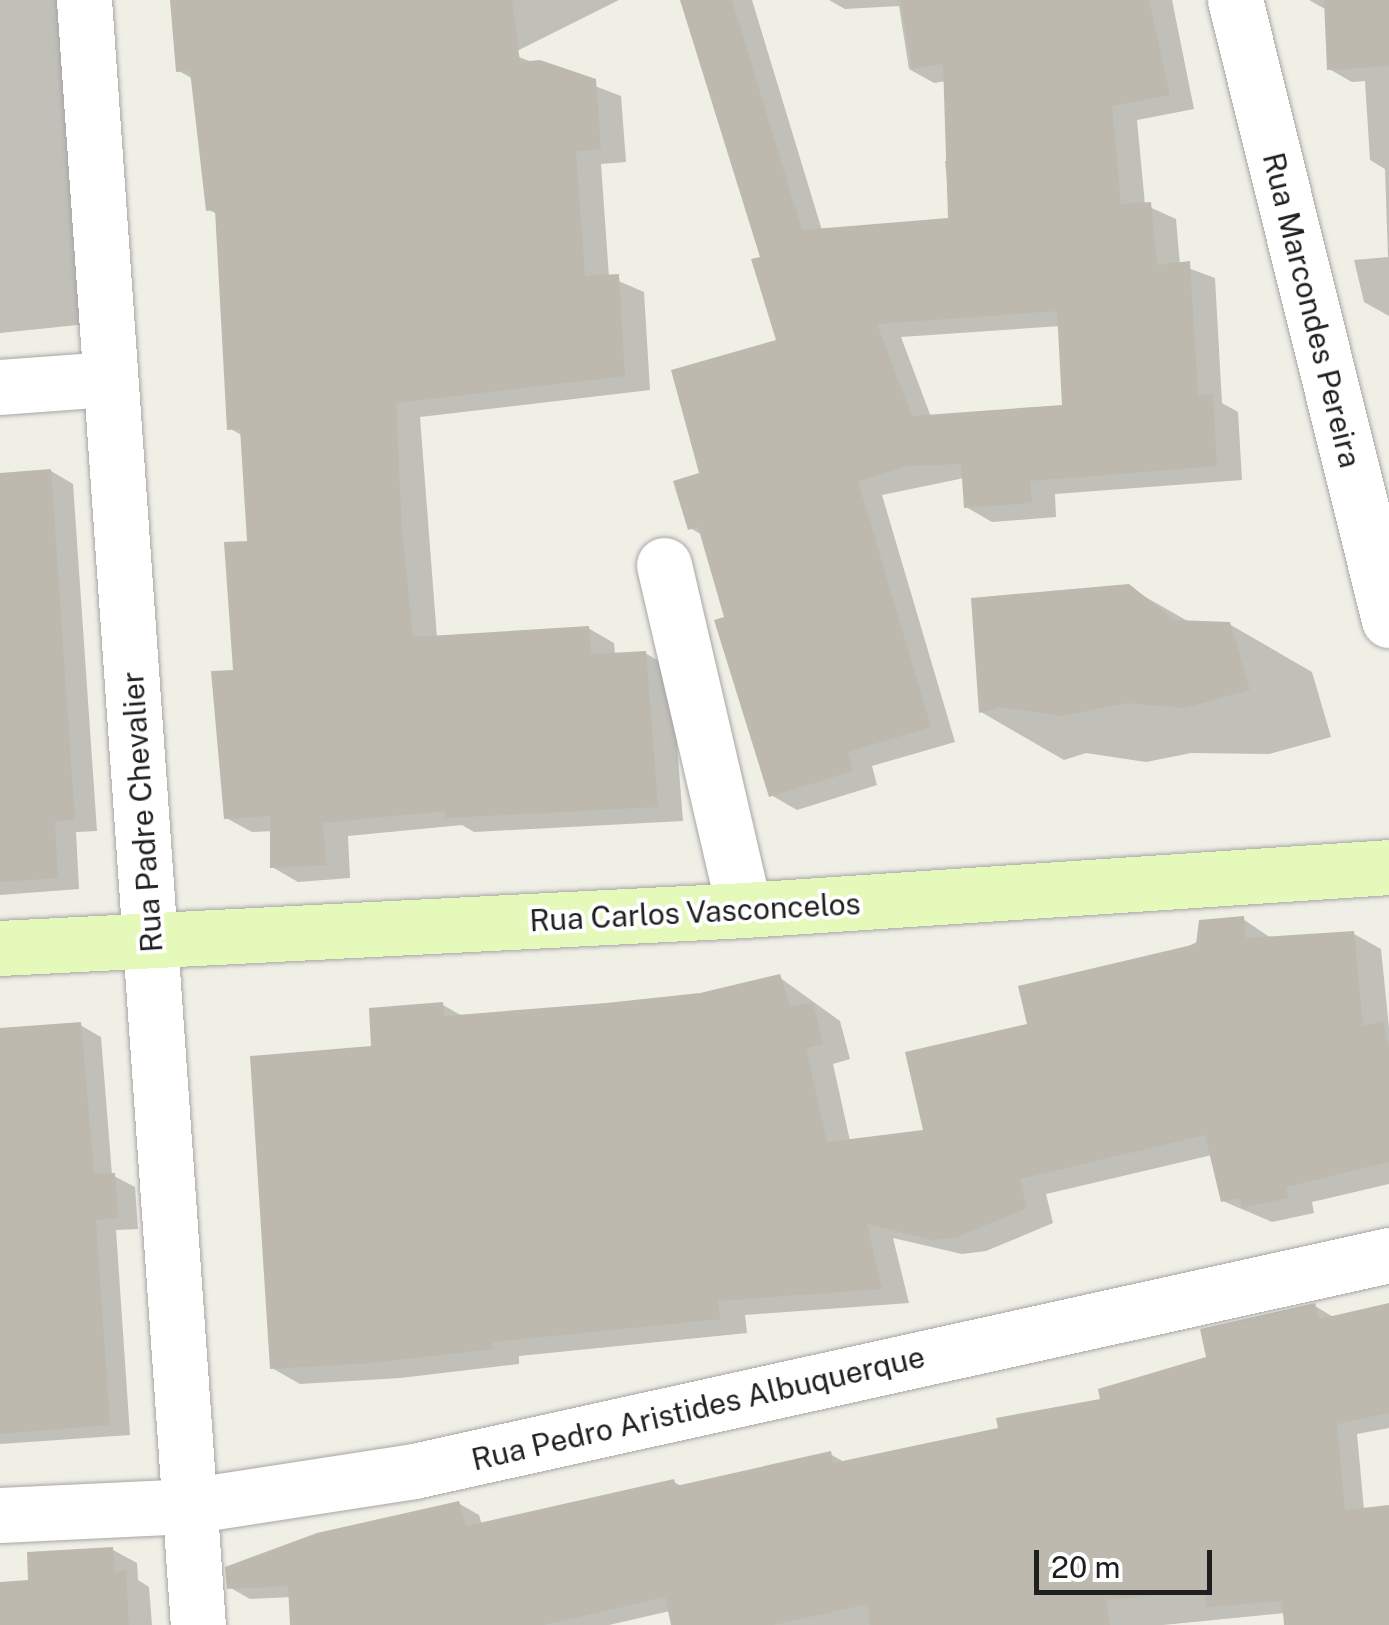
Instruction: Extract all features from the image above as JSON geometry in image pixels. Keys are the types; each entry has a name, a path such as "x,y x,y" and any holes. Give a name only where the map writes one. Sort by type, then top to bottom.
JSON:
{"main road":[{"name":"Rua Carlos Vasconcelos","path":"0,948 744,910 1389,868"}],"street":[{"name":"Rua Padre Chevalier","path":"84,0 198,1625"},
{"name":"Rua Marcondes Pereira","path":"1235,0 1389,620"},
{"path":"0,388 110,379"},
{"path":"664,565 744,910"},
{"name":"Rua Pedro Aristides Albuquerque","path":"0,1515 188,1506 562,1441 1389,1256"}],"building":[{"path":"170,0 512,0 520,62 540,60 596,79 601,149 576,151 585,276 619,274 625,376 396,403 402,530 413,637 589,626 591,654 646,651 658,807 446,818 445,811 323,823 326,865 270,868 270,816 224,819 211,671 233,670 224,542 247,541 240,429 227,430 215,210 206,211 190,71 176,72"},
{"path":"680,0 732,0 802,230 948,218 943,64 912,69 900,0 1149,0 1170,95 1112,106 1121,204 1151,202 1157,265 1190,261 1198,395 1213,394 1217,466 1030,481 1032,503 964,508 961,464 908,466 858,481 931,727 848,752 853,771 769,797 714,620 724,617 698,527 688,530 673,481 699,473 671,370 776,340 751,259 760,257","holes":["1057,311 1062,405 912,416 877,324"]},
{"path":"1324,0 1389,0 1389,66 1327,70"},
{"path":"51,469 75,820 55,821 58,878 0,882 0,473"},
{"path":"1129,584 1174,620 1230,622 1250,690 1184,708 1127,703 1062,716 1001,707 979,713 971,598"},
{"path":"1244,916 1246,938 1354,931 1363,1026 1383,1021 1389,1049 1389,1162 1286,1187 1288,1198 1242,1208 1240,1198 1221,1202 1205,1135 1020,1179 1027,1208 957,1237 932,1240 867,1224 882,1289 718,1301 720,1319 492,1342 493,1349 371,1363 270,1369 250,1056 371,1046 369,1008 443,1002 444,1016 606,1003 700,993 780,974 790,1006 813,1002 823,1044 806,1048 827,1142 923,1130 905,1052 1027,1024 1018,986 1196,944 1199,920"},
{"path":"81,1022 94,1174 115,1173 118,1218 96,1220 110,1425 0,1434 0,1028"},
{"path":"1315,1303 1319,1319 1389,1303 1389,1413 1337,1424 1345,1510 1389,1505 1389,1625 1284,1625 1282,1601 1206,1607 1205,1590 1106,1600 1110,1625 870,1625 868,1604 773,1625 671,1625 665,1597 544,1625 290,1625 288,1586 227,1589 225,1567 317,1533 459,1501 466,1526 674,1479 676,1486 831,1451 833,1463 998,1428 996,1418 1100,1399 1098,1389 1206,1357 1200,1329"},
{"path":"113,1547 115,1572 126,1570 129,1625 0,1625 0,1582 28,1580 27,1552"}]}
